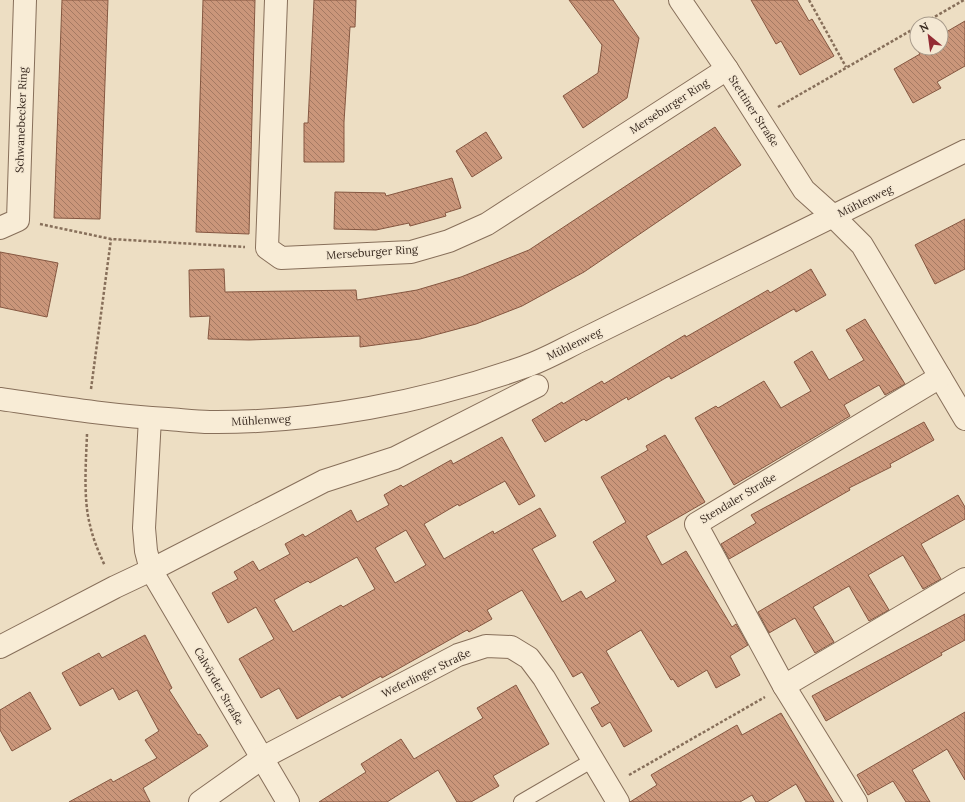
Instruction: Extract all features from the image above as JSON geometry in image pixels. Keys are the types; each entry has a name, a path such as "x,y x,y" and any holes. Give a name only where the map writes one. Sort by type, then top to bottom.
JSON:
{"street":[{"name":"Schwanebecker Ring","path":"9,224 25,0"},
{"path":"267,248 276,0"},
{"name":"Stettiner Straße","path":"680,0 759,118 804,190 833,216"},
{"name":"Merseburger Ring","path":"267,248 281,258 411,252 449,242 487,224 727,69"},
{"name":"Mühlenweg","path":"0,399 88,412 210,422 277,420 332,414 393,403 463,386 525,367 965,151"},
{"path":"833,216 862,245 965,419"},
{"name":"Stendaler Straße","path":"856,802 784,686 696,524 940,376"},
{"path":"0,647 115,586 151,570 324,481 395,458 537,386"},
{"path":"150,418 144,528 146,551 151,570"},
{"name":"Calvörder Straße","path":"151,570 288,802"},
{"path":"784,686 965,579"},
{"name":"Weferlinger Straße","path":"200,802 262,758 458,655 486,646 511,647 528,658 544,678 614,794"}],"lane":[{"path":"522,802 593,760"}],"path":[{"path":"809,0 846,67"},
{"path":"936,16 964,0"},
{"path":"759,118 909,32"},
{"path":"9,224 111,239 267,248"},
{"path":"111,239 88,412 86,469 89,524 100,554 115,586"},
{"path":"614,794 784,686"}],"building":[{"path":"62,0 108,0 100,219 54,218"},
{"path":"203,0 255,0 249,234 196,232"},
{"path":"314,0 356,0 355,27 350,27 344,122 344,162 304,162 304,123 308,123"},
{"path":"569,0 613,0 639,38 627,98 583,128 563,96 598,73 602,45"},
{"path":"751,0 797,0 809,21 812,19 834,56 800,75 781,41 776,44"},
{"path":"965,21 965,66 937,82 941,88 913,103 894,69 917,56 949,56 949,30"},
{"path":"715,127 741,165 584,272 522,306 476,324 420,339 360,347 360,336 249,340 208,339 210,316 190,317 189,270 224,269 225,292 356,290 357,300 417,290 461,277 529,250"},
{"path":"486,132 502,158 472,177 456,151"},
{"path":"452,178 461,208 445,213 446,216 410,226 409,223 376,230 334,229 335,192 385,193 386,196"},
{"path":"965,219 965,269 935,284 915,245"},
{"path":"0,252 58,263 47,317 0,307"},
{"path":"811,269 826,295 796,312 794,309 671,379 669,376 628,400 627,397 586,421 584,419 545,442 532,420 602,381 604,384 685,335 686,337 768,290 770,293"},
{"path":"865,319 905,384 885,395 879,385 844,405 850,416 734,485 695,418 716,406 718,408 764,381 781,408 811,391 794,362 812,351 829,380 864,360 846,330"},
{"path":"924,422 934,440 890,464 891,467 849,488 850,490 729,559 721,544 756,523 751,515"},
{"path":"665,435 705,502 646,536 662,565 686,551 732,627 736,624 748,645 730,656 740,675 716,688 707,670 678,687 673,679 671,680 641,630 606,651 652,731 624,747 610,722 602,727 591,708 600,703 582,672 573,677 522,590 487,610 492,619 469,632 467,630 382,678 381,676 342,698 340,695 297,719 279,688 261,698 239,659 274,639 256,607 228,623 212,593 238,579 234,572 253,561 259,571 290,554 285,544 303,534 305,537 351,510 357,522 389,505 384,495 401,485 403,487 451,460 453,464 502,437 535,496 519,505 505,481 459,506 458,504 424,524 444,559 493,531 494,534 540,508 556,536 532,549 562,602 581,591 586,599 616,581 593,542 626,522 601,477 648,450 646,446","holes":["406,530 426,565 395,583 375,548","357,557 375,589 343,607 341,605 293,632 274,600 308,581 310,583"]},
{"path":"958,495 965,507 965,519 921,544 941,579 923,589 903,555 868,575 889,610 869,621 849,586 813,607 834,642 815,653 795,618 769,633 758,612"},
{"path":"965,614 965,640 941,653 942,655 826,721 812,696"},
{"path":"145,635 172,688 169,690 198,735 200,734 208,746 143,788 150,802 69,802 111,779 113,782 157,758 145,740 159,731 137,690 119,700 113,688 80,706 62,673 99,653 102,658"},
{"path":"516,685 549,744 493,776 499,786 471,802 457,802 438,770 387,802 319,802 366,772 361,764 401,739 414,759 483,718 477,708"},
{"path":"30,692 51,729 12,751 0,730 0,710"},
{"path":"965,712 965,780 947,749 912,770 930,802 906,802 893,781 868,795 857,775"},
{"path":"781,713 834,802 806,802 796,784 767,802 756,802 752,795 740,802 630,802 657,785 651,775 737,725 742,735"}]}
